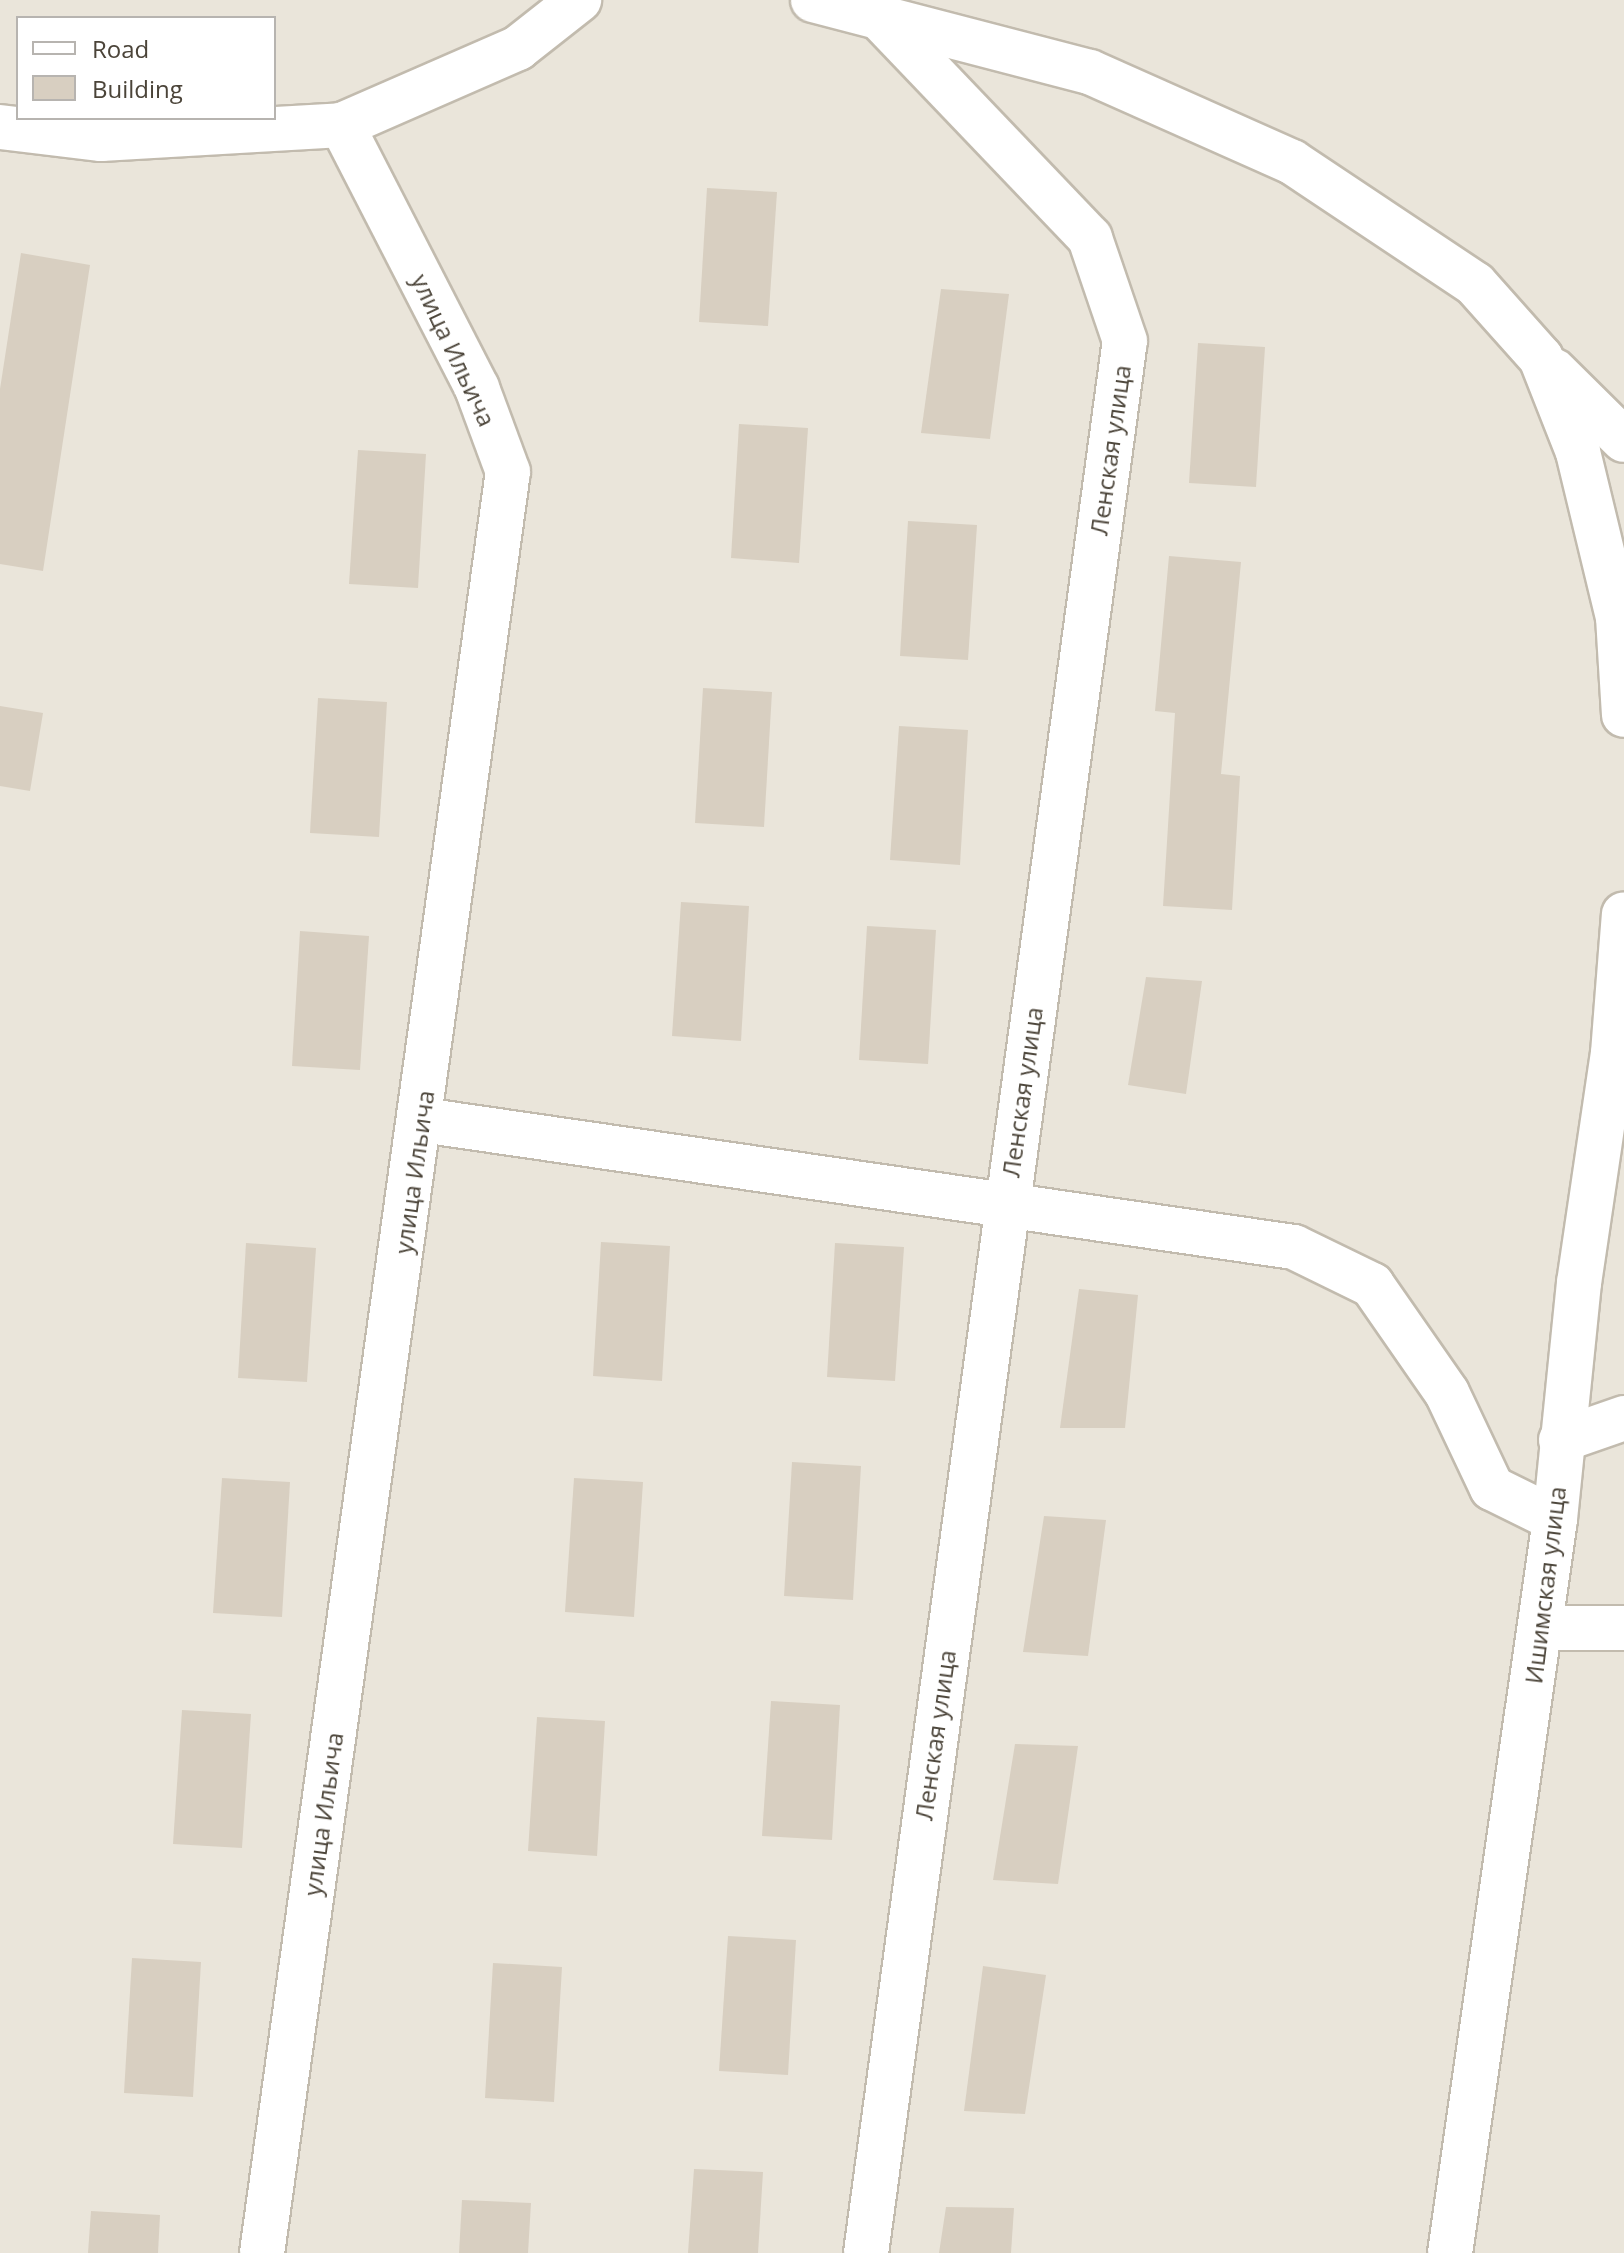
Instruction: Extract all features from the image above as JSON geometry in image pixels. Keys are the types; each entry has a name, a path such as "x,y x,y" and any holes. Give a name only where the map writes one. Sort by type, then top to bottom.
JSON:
{"street":[{"path":"0,127 101,139 342,125 518,48 579,0"},
{"path":"813,0 1090,72 1292,162 1475,284 1541,358 1624,440"},
{"name":"Ленская улица","path":"866,2253 1125,341 1090,238 880,18"},
{"name":"улица Ильича","path":"262,2253 422,1120 508,472 477,388 342,125"},
{"path":"1541,358 1578,452 1618,617 1624,715"},
{"name":"Ишимская улица","path":"1450,2253 1555,1519 1561,1440 1613,1053 1624,914"},
{"path":"422,1120 1294,1247 1372,1285 1447,1393 1492,1488 1555,1519"},
{"path":"1561,1440 1624,1418"},
{"path":"1540,1628 1624,1628"}],"shaded area":[{"path":"0,0 1624,0 1624,2253 0,2253"}],"building":[{"path":"707,188 777,192 768,326 699,322"},
{"path":"21,253 90,265 43,571 0,564 0,389"},
{"path":"941,289 1009,294 990,439 921,433"},
{"path":"1198,343 1265,347 1256,487 1189,483"},
{"path":"739,424 808,428 799,563 731,558"},
{"path":"358,450 426,454 418,588 349,584"},
{"path":"908,521 977,525 968,660 900,656"},
{"path":"1169,556 1241,562 1221,774 1240,776 1232,910 1163,906 1175,713 1155,711"},
{"path":"703,688 772,692 764,827 695,823"},
{"path":"318,698 387,702 379,837 310,833"},
{"path":"0,706 43,713 30,791 0,786"},
{"path":"899,726 968,730 960,865 890,860"},
{"path":"681,902 749,906 741,1041 672,1036"},
{"path":"867,926 936,930 928,1064 859,1060"},
{"path":"300,931 369,936 360,1070 292,1066"},
{"path":"1146,977 1202,981 1186,1094 1128,1085"},
{"path":"601,1242 670,1246 662,1381 593,1376"},
{"path":"246,1243 316,1248 307,1382 238,1378"},
{"path":"835,1243 904,1247 895,1381 827,1377"},
{"path":"1079,1289 1138,1295 1125,1428 1060,1428"},
{"path":"792,1462 861,1466 853,1600 784,1596"},
{"path":"222,1478 290,1482 282,1617 213,1613"},
{"path":"574,1478 643,1482 634,1617 565,1612"},
{"path":"1044,1516 1106,1520 1088,1656 1023,1652"},
{"path":"771,1701 840,1705 832,1840 762,1836"},
{"path":"182,1710 251,1714 242,1848 173,1844"},
{"path":"537,1717 605,1721 597,1856 528,1851"},
{"path":"1015,1744 1078,1746 1058,1884 993,1880"},
{"path":"728,1936 796,1940 788,2075 719,2071"},
{"path":"132,1958 201,1962 193,2097 124,2093"},
{"path":"493,1963 562,1967 554,2102 485,2098"},
{"path":"983,1966 1046,1975 1025,2114 964,2111"},
{"path":"694,2169 763,2172 758,2253 688,2253"},
{"path":"462,2200 531,2203 528,2253 459,2253"},
{"path":"946,2207 1014,2208 1011,2253 939,2253"},
{"path":"91,2211 160,2215 158,2253 88,2253"}]}
